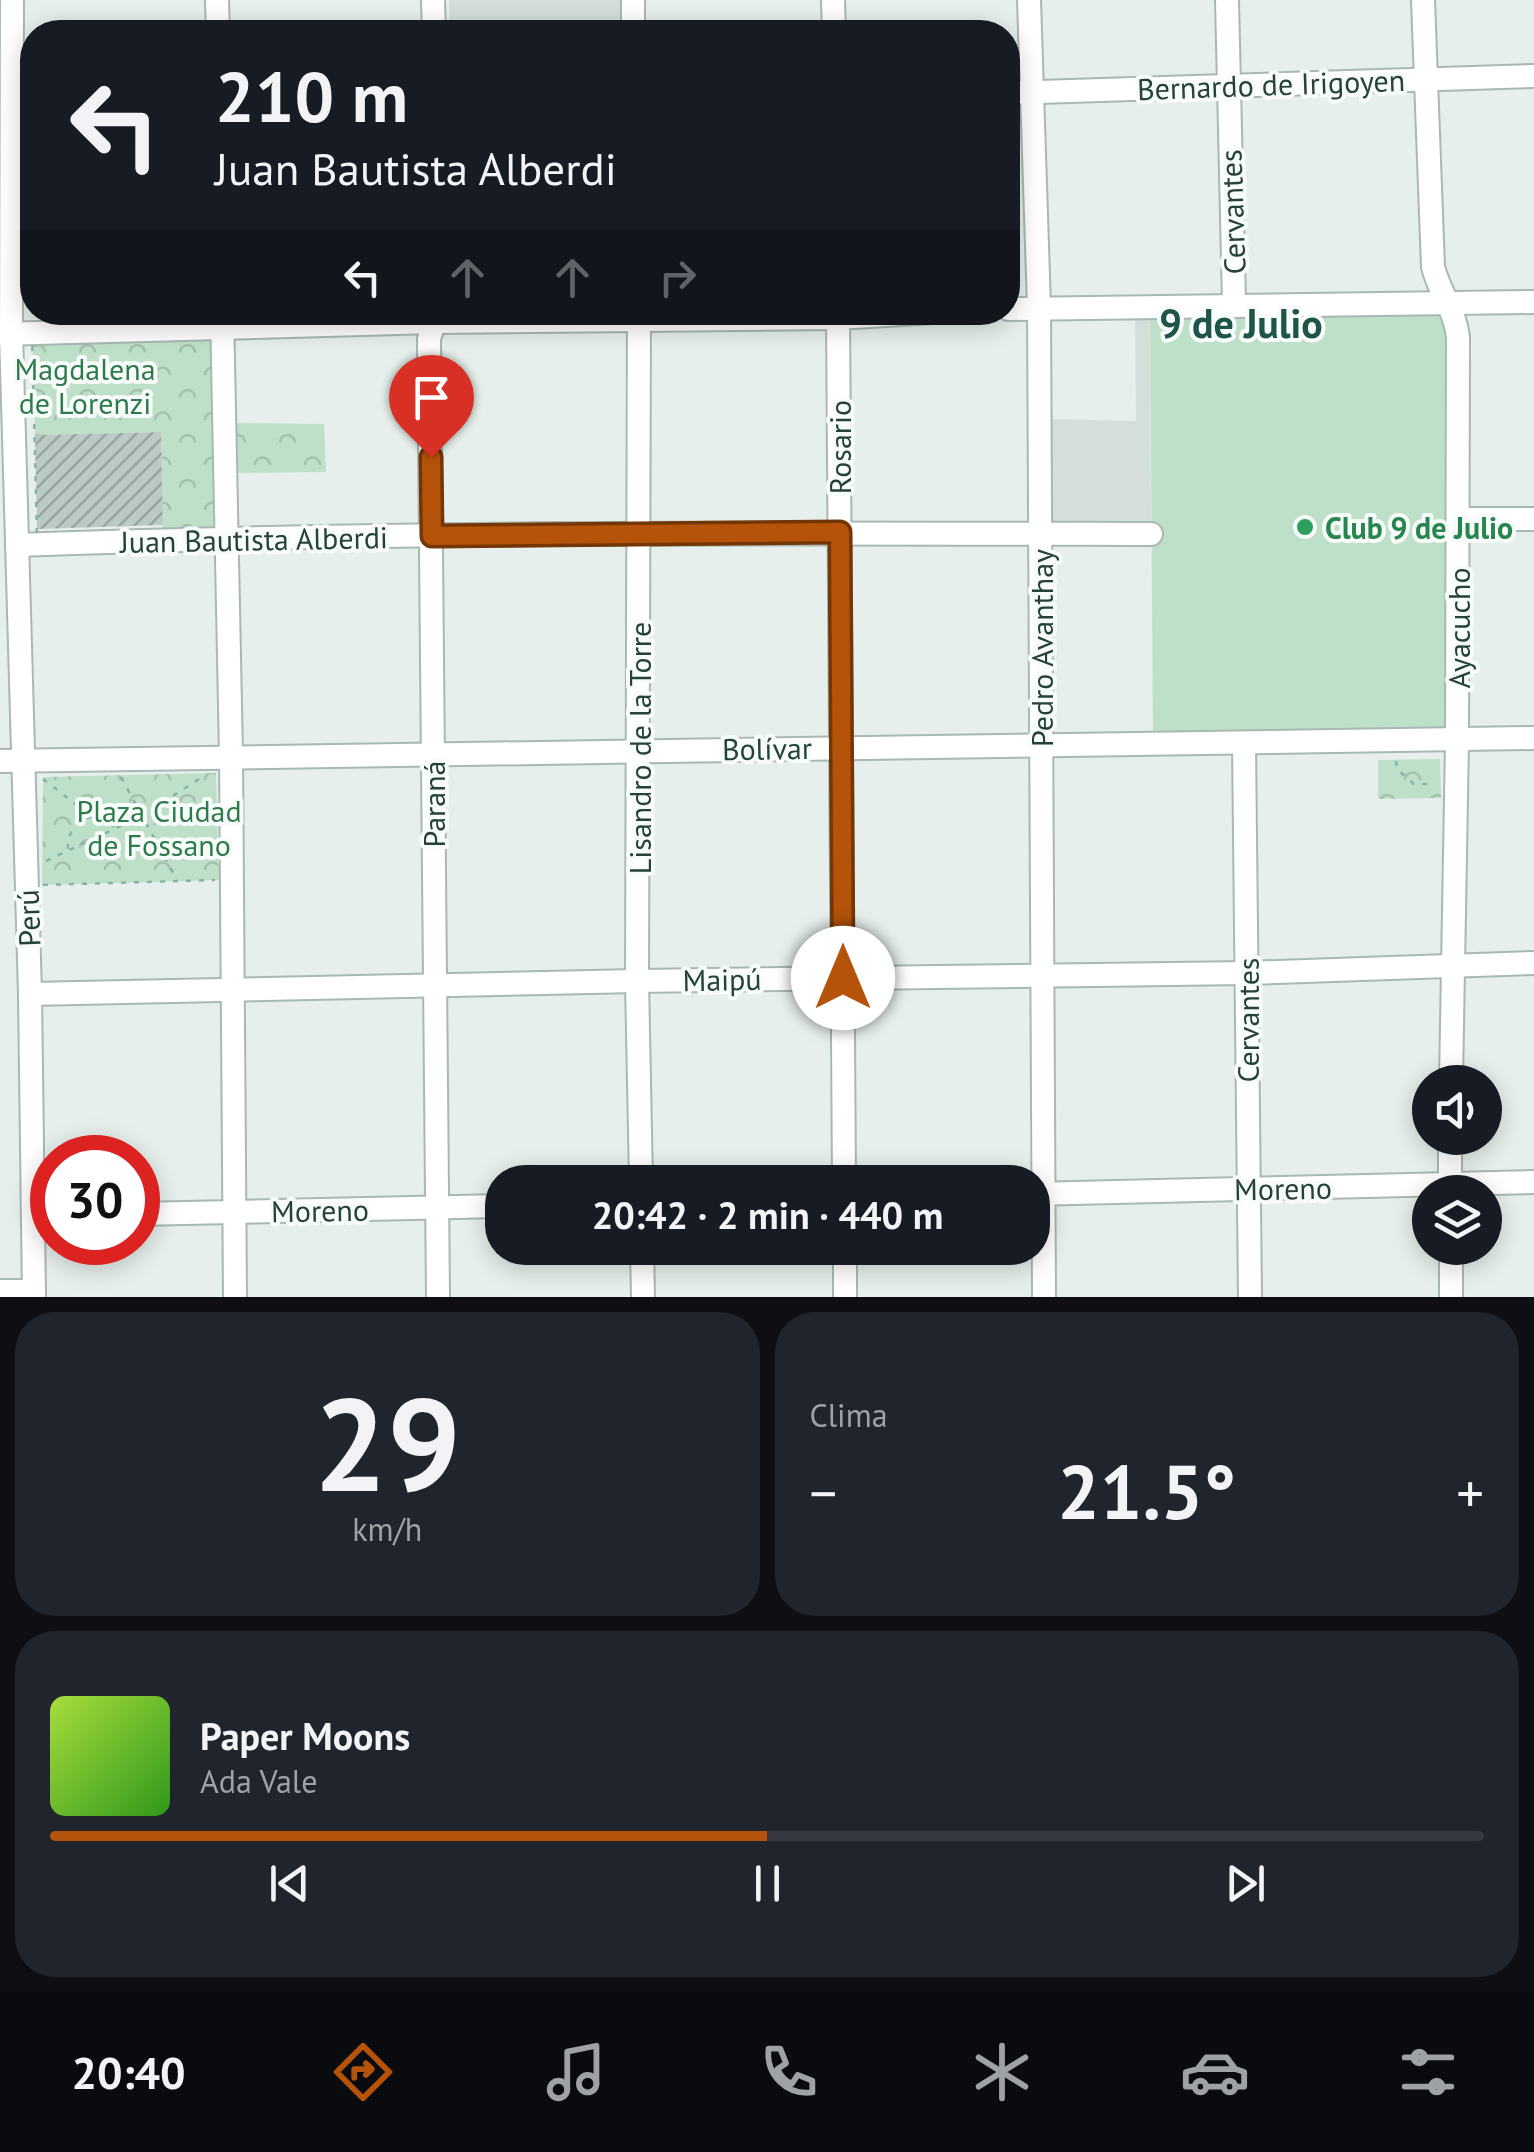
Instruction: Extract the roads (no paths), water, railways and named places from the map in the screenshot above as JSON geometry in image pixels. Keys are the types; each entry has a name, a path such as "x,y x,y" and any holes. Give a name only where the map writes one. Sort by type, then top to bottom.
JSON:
{"street":[{"name":"Perú","path":"12,0 21,766 38,1135"},
{"name":"Pedro Avanthay","path":"1029,0 1039,307 1037,1165"},
{"name":"Cervantes","path":"1227,0 1234,303"},
{"name":"Ayacucho","path":"1423,0 1433,268 1440,294 1455,314 1458,337 1451,1065"},
{"name":"Bernardo de Irigoyen","path":"1020,92 1534,76"},
{"path":"1020,308 1534,302"},
{"path":"14,334 148,325"},
{"path":"222,325 231,756 235,1297"},
{"name":"Paraná","path":"434,325 430,339 438,1297"},
{"name":"Lisandro de la Torre","path":"639,325 636,980 641,1165"},
{"name":"Rosario","path":"838,325 844,1165"},
{"path":"1458,519 1534,519"},
{"name":"Juan Bautista Alberdi","path":"17,545 226,538 840,532 1151,534"},
{"name":"Bolívar","path":"21,766 231,756 1534,738"},
{"name":"Cervantes","path":"1244,744 1250,1297"},
{"name":"Maipú","path":"30,994 636,980 1248,973 1534,963"},
{"name":"Moreno","path":"1502,1184 1534,1182"},
{"name":"Moreno","path":"1050,1194 1412,1188"},
{"name":"Moreno","path":"160,1214 485,1206"},
{"name":"Perú","path":"34,1294 37,1265"},
{"path":"642,1265 643,1297"},
{"path":"845,1265 845,1297"},
{"name":"Pedro Avanthay","path":"1042,1265 1044,1297"},
{"path":"1451,1265 1452,1297"},
{"path":"0,1291 34,1294"}],"place":[{"name":"Club 9 de Julio","path":"1305,527"}],"district":[{"name":"9 de Julio","path":"1241,323"}],"park label":[{"name":"Magdalena de Lorenzi","path":"85,385"},
{"name":"Plaza Ciudad de Fossano","path":"159,827"}]}
